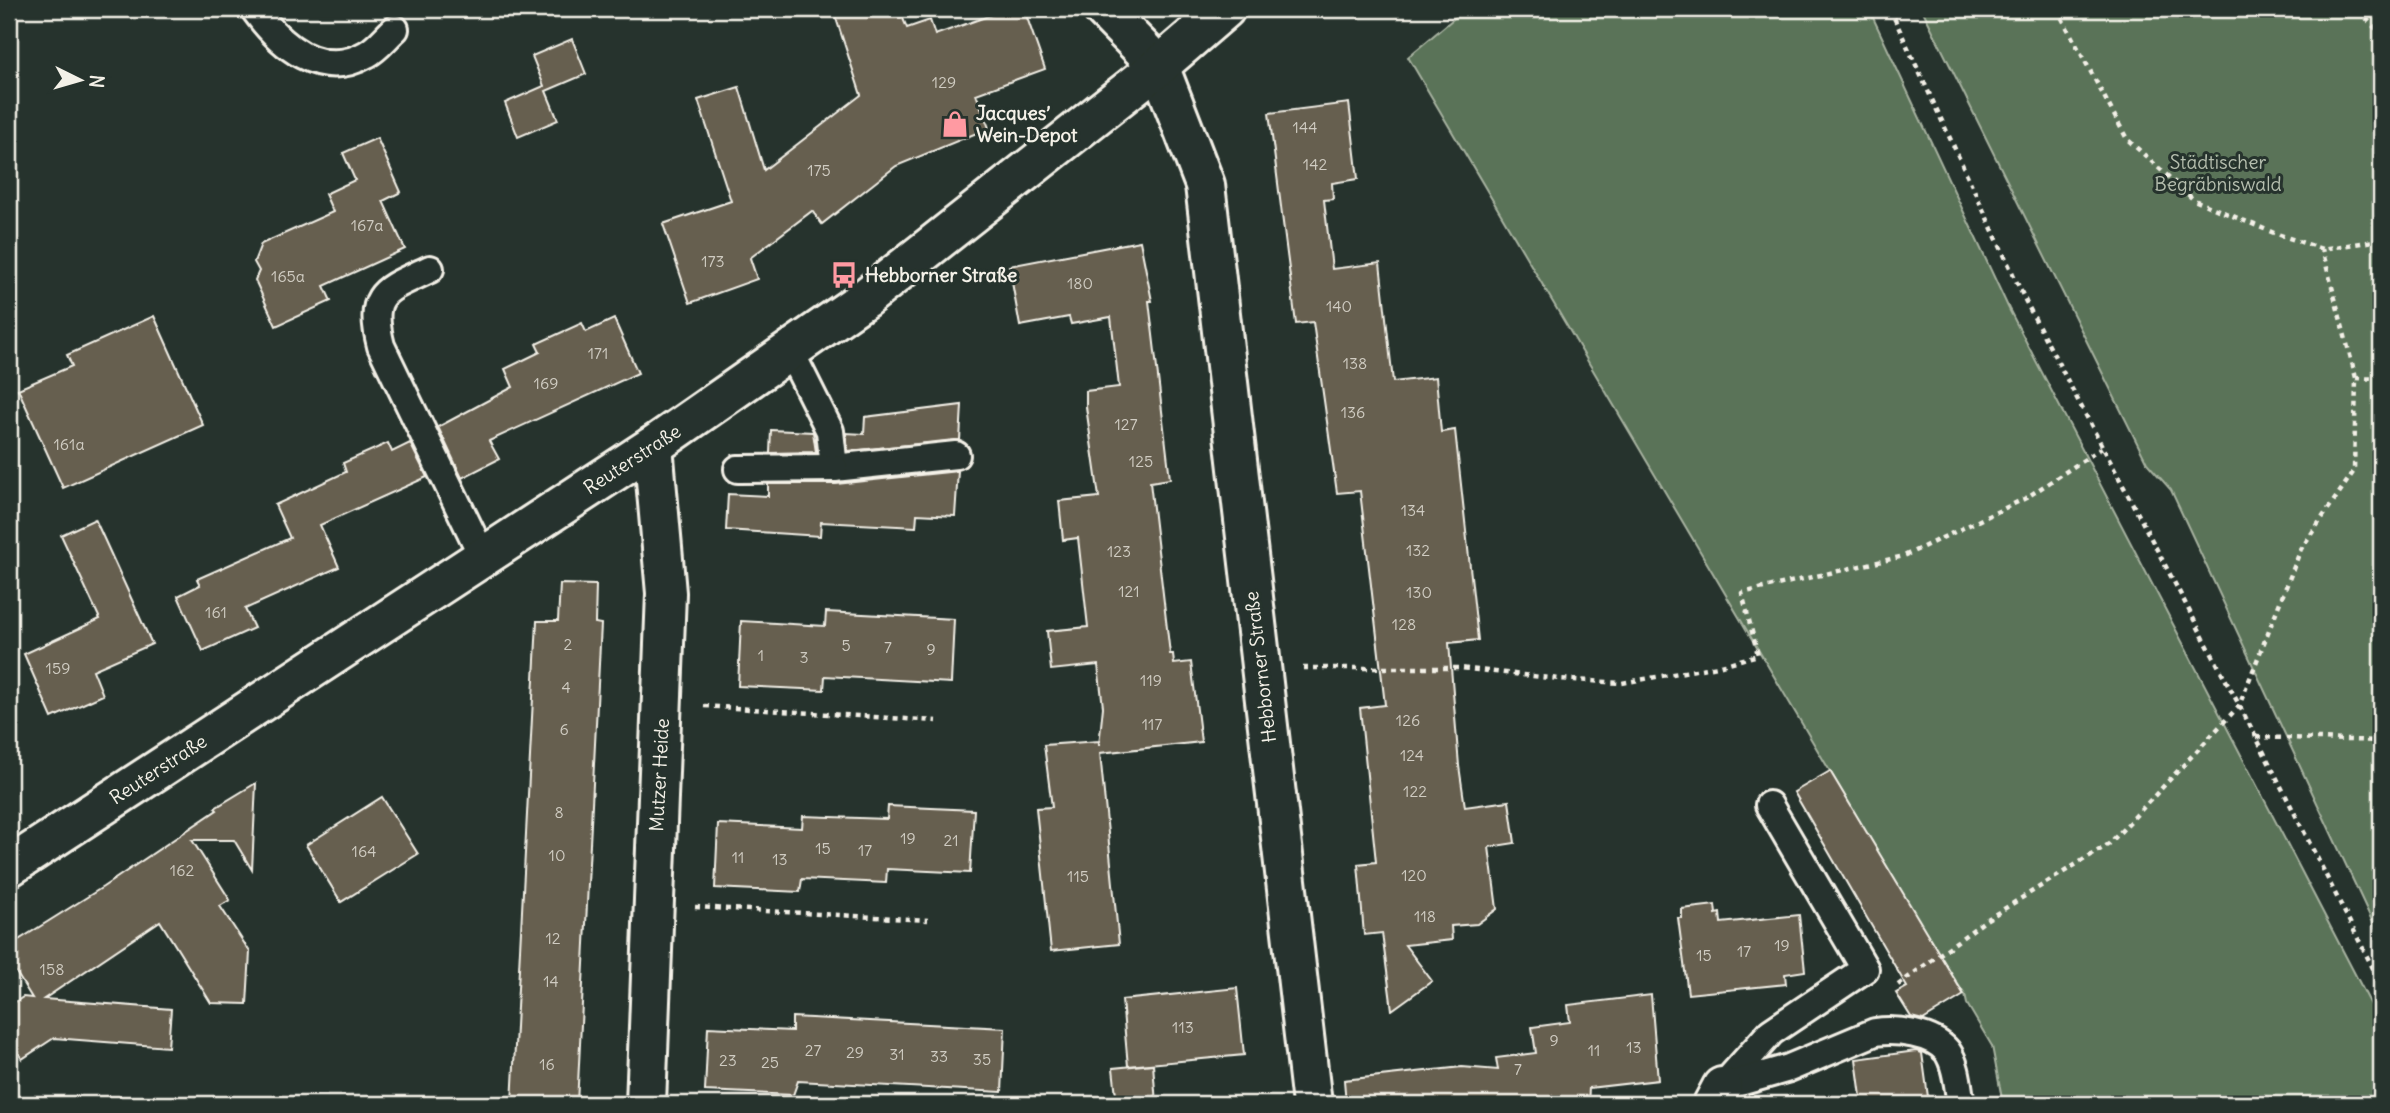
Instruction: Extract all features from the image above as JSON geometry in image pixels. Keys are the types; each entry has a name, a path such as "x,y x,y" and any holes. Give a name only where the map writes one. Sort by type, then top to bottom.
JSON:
{"street":[{"name":"Hebborner Straße","path":"1103,9 1159,66 1205,185 1312,1104"},
{"name":"Reuterstraße","path":"9,867 653,446 864,299 1159,66 1225,9"},
{"name":"Mutzer Heide","path":"646,1104 666,593 653,446"}],"lane":[{"path":"254,9 284,45 304,56 326,63 351,62 370,53 395,29"},
{"path":"430,268 388,289 378,303 374,320 381,346 483,557"},
{"path":"790,351 830,431 835,468"},
{"path":"738,469 835,468 956,455"},
{"path":"1718,1096 1771,1032 1866,969 1769,805"},
{"path":"1718,1096 1875,1032 1887,1030 1924,1037 1936,1042 1947,1052 1953,1065 1961,1104"}],"path":[{"path":"1890,9 2026,302 2256,737 2381,984"},
{"path":"2057,9 2127,139 2194,200 2274,233 2322,249 2381,240"},
{"path":"2365,9 2364,16 2381,34"},
{"path":"1897,986 1986,920 2109,844 2239,706 2301,549 2354,471 2356,378 2322,249"},
{"path":"2356,378 2381,379"},
{"path":"1260,667 1460,668 1559,679 1622,682 1718,666 1758,654 1742,593 1904,556 2026,498 2102,448"},
{"path":"662,703 937,721"},
{"path":"2256,737 2381,741"},
{"path":"653,905 928,920"}],"green space":[{"path":"1465,9 1869,9 2009,309 2381,1024 2381,1104 2003,1104 1992,1046 1967,1004 1965,995 1941,959 1408,57"},
{"name":"Städtischer Begräbniswald","path":"1922,9 2381,9 2381,940 2171,490 2147,463"}],"building":[{"path":"833,9 899,9 907,28 930,20 935,35 1008,9 1024,9 1045,69 976,94 989,128 896,166 822,224 812,211 750,258 757,279 690,303 663,224 731,201 698,100 739,87 764,170 861,95"},
{"path":"572,39 586,74 546,91 558,120 518,137 505,103 544,86 532,56"},
{"path":"1349,103 1358,179 1332,183 1333,199 1324,200 1332,269 1380,263 1393,382 1436,377 1441,432 1455,430 1478,640 1449,643 1459,766 1465,807 1509,801 1515,843 1489,847 1497,909 1477,924 1451,926 1452,940 1405,945 1432,981 1392,1010 1382,933 1364,935 1358,864 1376,862 1360,708 1385,705 1360,491 1337,493 1313,322 1296,324 1269,113"},
{"path":"377,138 401,192 383,201 405,249 324,286 331,301 276,326 255,280 259,271 254,262 261,244 333,212 325,194 355,180 343,153"},
{"path":"1140,241 1152,301 1149,301 1170,479 1150,482 1170,654 1173,654 1174,664 1191,662 1201,742 1100,753 1119,944 1051,951 1036,808 1052,807 1044,745 1099,741 1099,745 1103,707 1098,665 1051,670 1047,631 1088,627 1078,538 1063,540 1059,501 1099,497 1086,391 1119,387 1111,317 1071,324 1069,317 1020,326 1009,266"},
{"path":"154,316 203,425 63,488 18,389 72,366 67,355"},
{"path":"614,319 638,373 489,441 499,459 462,478 438,427 513,387 505,369 540,352 536,344 582,323 586,332"},
{"path":"962,405 960,440 848,451 846,433 864,434 865,417"},
{"path":"771,430 813,432 816,452 770,453"},
{"path":"388,443 392,452 410,443 427,477 320,525 339,567 245,609 254,628 203,651 178,596 200,585 197,579 290,538 275,505 346,472 343,463"},
{"path":"958,471 955,516 917,514 916,527 821,522 820,536 726,530 728,494 768,496 768,484 836,484"},
{"path":"95,519 152,644 93,670 103,695 52,718 24,654 100,619 61,535"},
{"path":"560,584 596,585 595,623 601,624 577,1104 512,1104 537,621 558,621"},
{"path":"826,612 954,619 951,683 825,676 824,690 738,686 741,621 825,626"},
{"path":"1830,771 1964,995 1923,1020 1911,1017 1896,993 1907,987 1794,792"},
{"path":"256,783 252,870 234,840 192,840 230,900 220,906 250,952 247,1004 211,1003 160,921 44,999 171,1009 168,1047 54,1038 22,1059 9,1039 9,1006 23,997 32,998 9,961 9,946 103,887 217,810 215,808"},
{"path":"382,797 418,854 341,902 306,845"},
{"path":"888,806 974,810 970,873 887,869 886,883 802,879 800,892 715,888 718,824 802,828 803,816 887,819"},
{"path":"1715,905 1716,914 1720,913 1721,923 1799,915 1805,971 1785,974 1786,984 1688,994 1678,918 1682,918 1682,909"},
{"path":"1237,988 1244,1055 1128,1066 1122,1000"},
{"path":"1651,995 1658,1080 1589,1088 1588,1104 1346,1104 1344,1080 1462,1067 1498,1070 1496,1058 1536,1053 1532,1027 1570,1022 1568,1005"},
{"path":"792,1017 1005,1028 1002,1092 798,1081 793,1095 705,1091 708,1027 792,1031"},
{"path":"1916,1051 1922,1053 1929,1104 1862,1104 1856,1059"},
{"path":"1153,1064 1156,1104 1117,1104 1113,1068"}],"place":[{"name":"Jacques’ Wein-Depot","path":"955,124"},
{"name":"Hebborner Straße","path":"844,275"}]}
